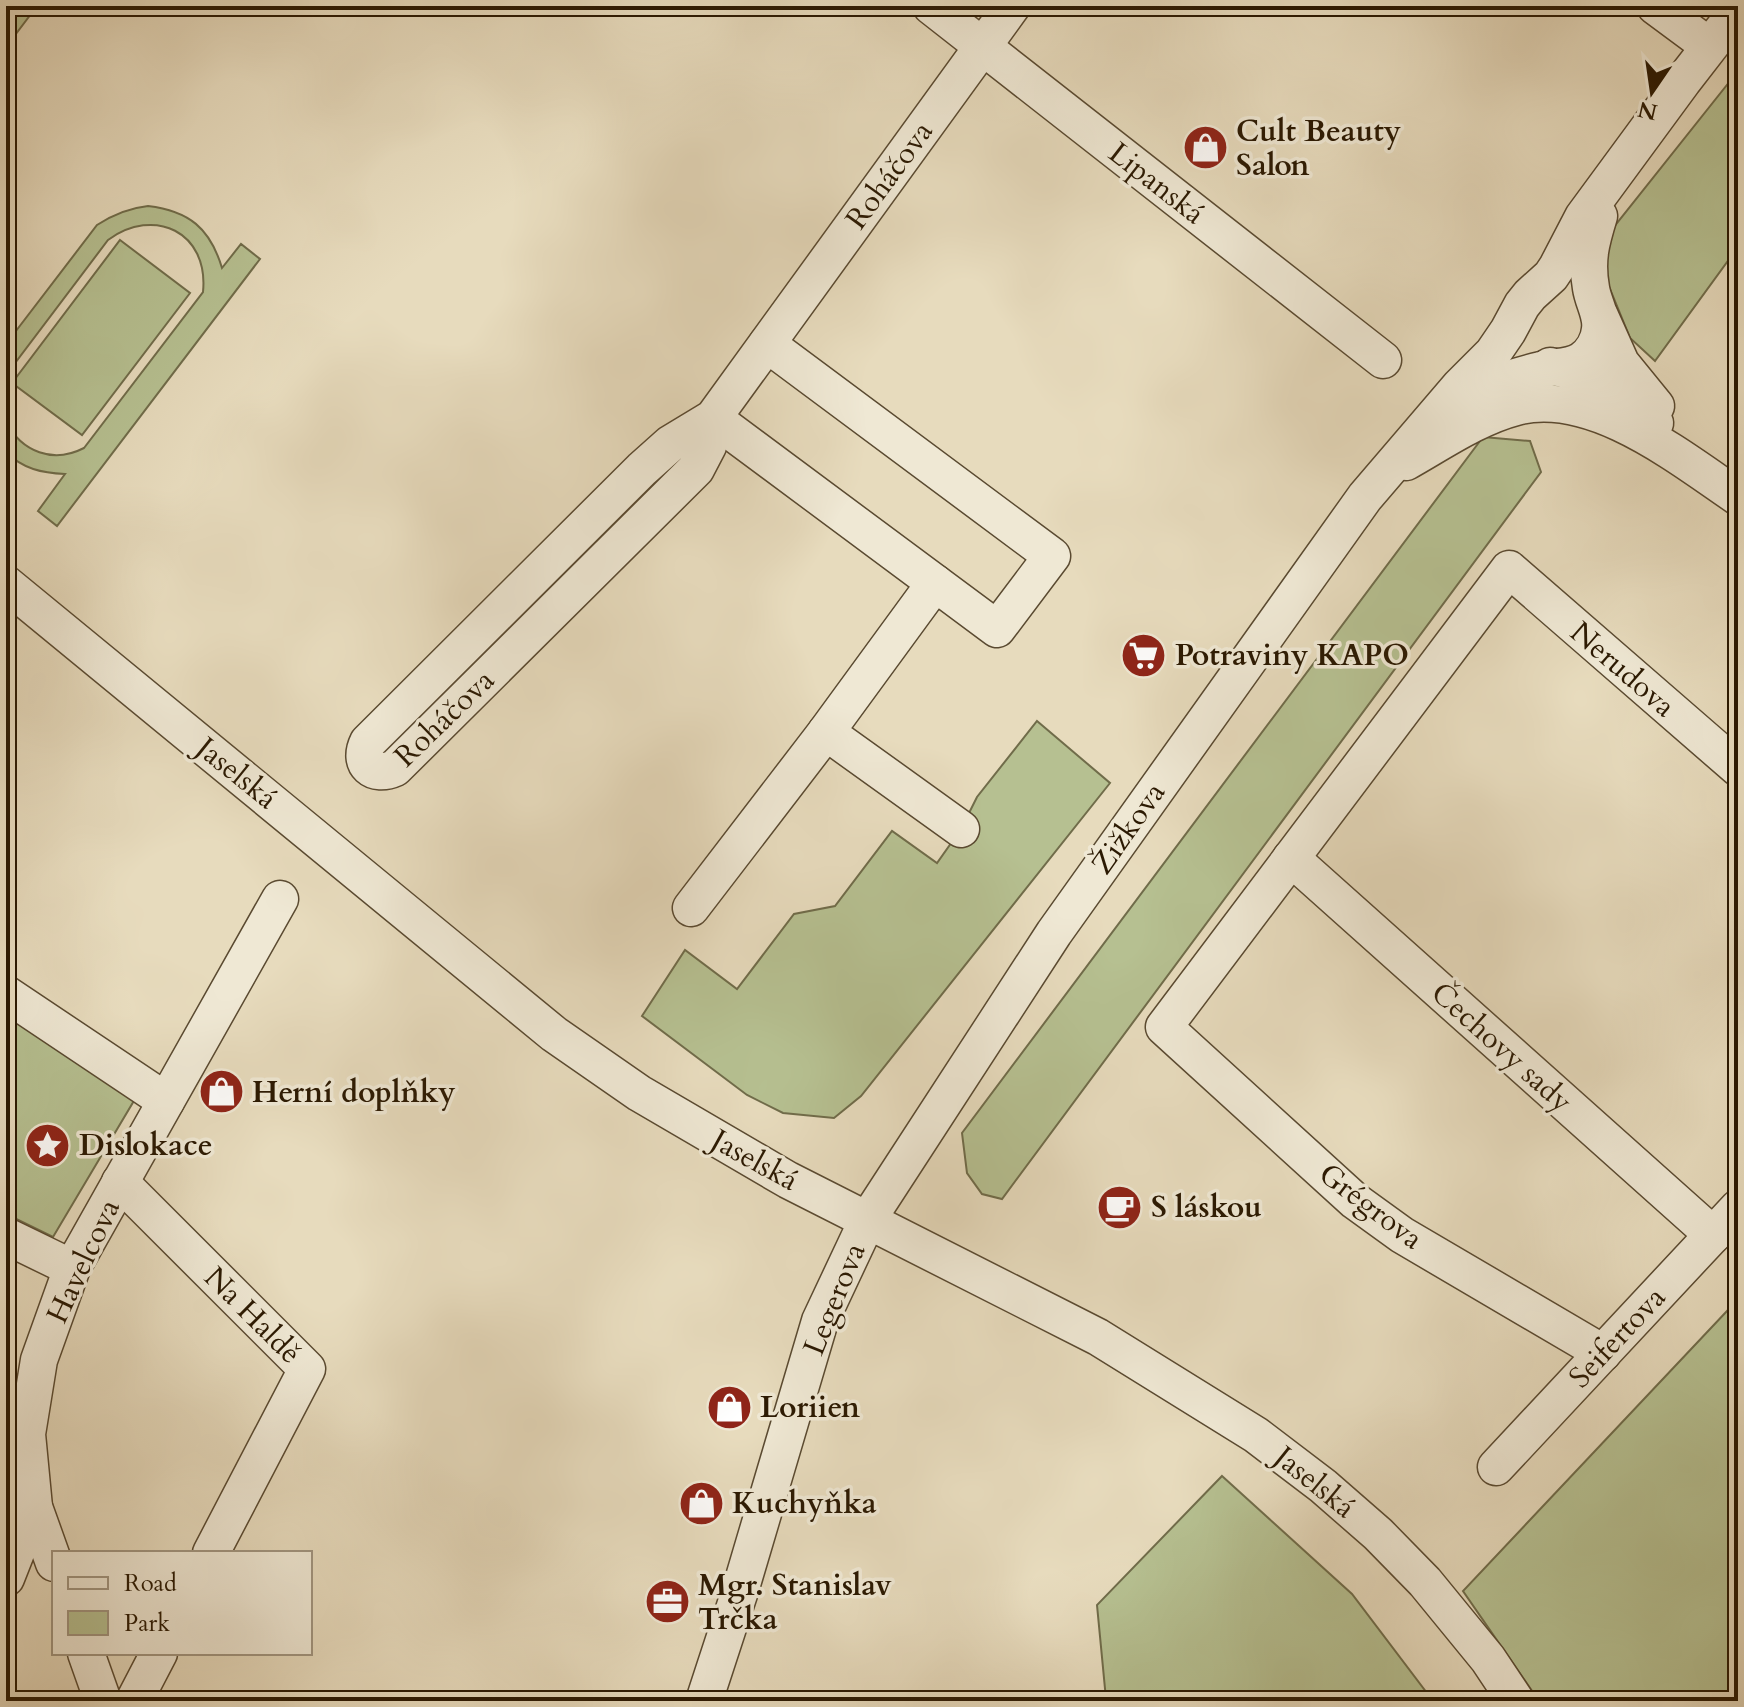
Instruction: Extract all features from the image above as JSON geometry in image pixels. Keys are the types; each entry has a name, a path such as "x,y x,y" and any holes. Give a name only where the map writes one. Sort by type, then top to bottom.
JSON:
{"street":[{"name":"Lipanská","path":"931,6 1383,360"},
{"name":"Roháčova","path":"713,418 708,446 696,469 395,768 377,772 369,767 364,759 368,742 642,469 670,444 713,418 1012,6"},
{"path":"1655,6 1709,46"},
{"name":"Žižkova","path":"868,1219 1054,933 1346,523 1394,462 1493,353 1526,300 1551,276 1583,217 1738,10"},
{"name":"Žižkova","path":"1394,462 1437,420 1472,394 1522,375 1571,365 1587,356 1600,332 1588,258 1605,187"},
{"path":"1563,284 1585,293 1599,312 1613,348 1629,374 1738,497 1631,402 1594,381 1541,363 1531,356 1517,330 1519,314 1526,300 1546,286 1563,284"},
{"path":"713,418 997,629 1052,556 767,344"},
{"path":"1394,462 1497,413 1535,403 1553,404 1592,410 1614,419 1671,452 1738,497"},
{"name":"Nerudova","path":"1291,858 1509,569 1738,768"},
{"path":"691,908 935,583"},
{"name":"Jaselská","path":"6,584 554,1034 639,1093 788,1180 1098,1337 1256,1435 1323,1486 1378,1534 1425,1582 1488,1659 1516,1701"},
{"path":"826,732 961,829"},
{"name":"Grégrova","path":"1291,858 1164,1027 1355,1201 1402,1235 1603,1353"},
{"name":"Čechovy sady","path":"1291,858 1713,1235"},
{"name":"Havelcova","path":"52,1557 34,1507 27,1434 39,1360 72,1268 280,899"},
{"path":"6,994 166,1101"},
{"name":"Na Haldě","path":"120,1182 307,1369 212,1551"},
{"name":"Seifertova","path":"1496,1467 1738,1208"},
{"name":"Legerova","path":"704,1701 820,1321 868,1219"},
{"path":"6,1236 72,1268"},
{"path":"6,1578 34,1507"},
{"path":"87,1655 103,1701"},
{"path":"134,1701 158,1655"}],"green space":[{"path":"6,6 37,6 6,47"},
{"path":"1738,71 1738,247 1655,361 1630,338 1603,272 1606,237"},
{"path":"148,206 175,212 196,224 211,242 222,268 241,244 260,259 57,526 38,511 65,474 33,469 12,458 6,452 6,422 21,441 39,452 61,455 84,448 203,292 203,271 197,254 188,240 175,231 143,225 126,230 108,240 6,375 6,344 97,225 122,212"},
{"path":"120,240 190,293 82,435 12,383"},
{"path":"1483,437 1530,441 1541,472 1002,1199 982,1194 967,1173 962,1133"},
{"path":"1037,721 1110,783 861,1096 834,1118 783,1113 747,1095 642,1016 685,950 737,989 794,914 835,906 892,831 937,863 961,829 977,797"},
{"path":"6,1016 135,1099 53,1237 6,1214"},
{"path":"1727,1311 1738,1322 1738,1701 1539,1701 1463,1591"},
{"path":"1222,1476 1352,1594 1433,1701 1106,1699 1097,1605"}],"place":[{"name":"Cult Beauty Salon","path":"1205,148"},
{"name":"Potraviny KAPO","path":"1144,655"},
{"name":"Herní doplňky","path":"221,1092"},
{"name":"Dislokace","path":"48,1145"},
{"name":"S láskou","path":"1120,1207"},
{"name":"Loriien","path":"729,1407"},
{"name":"Kuchyňka","path":"701,1503"},
{"name":"Mgr. Stanislav Trčka","path":"667,1602"}]}
